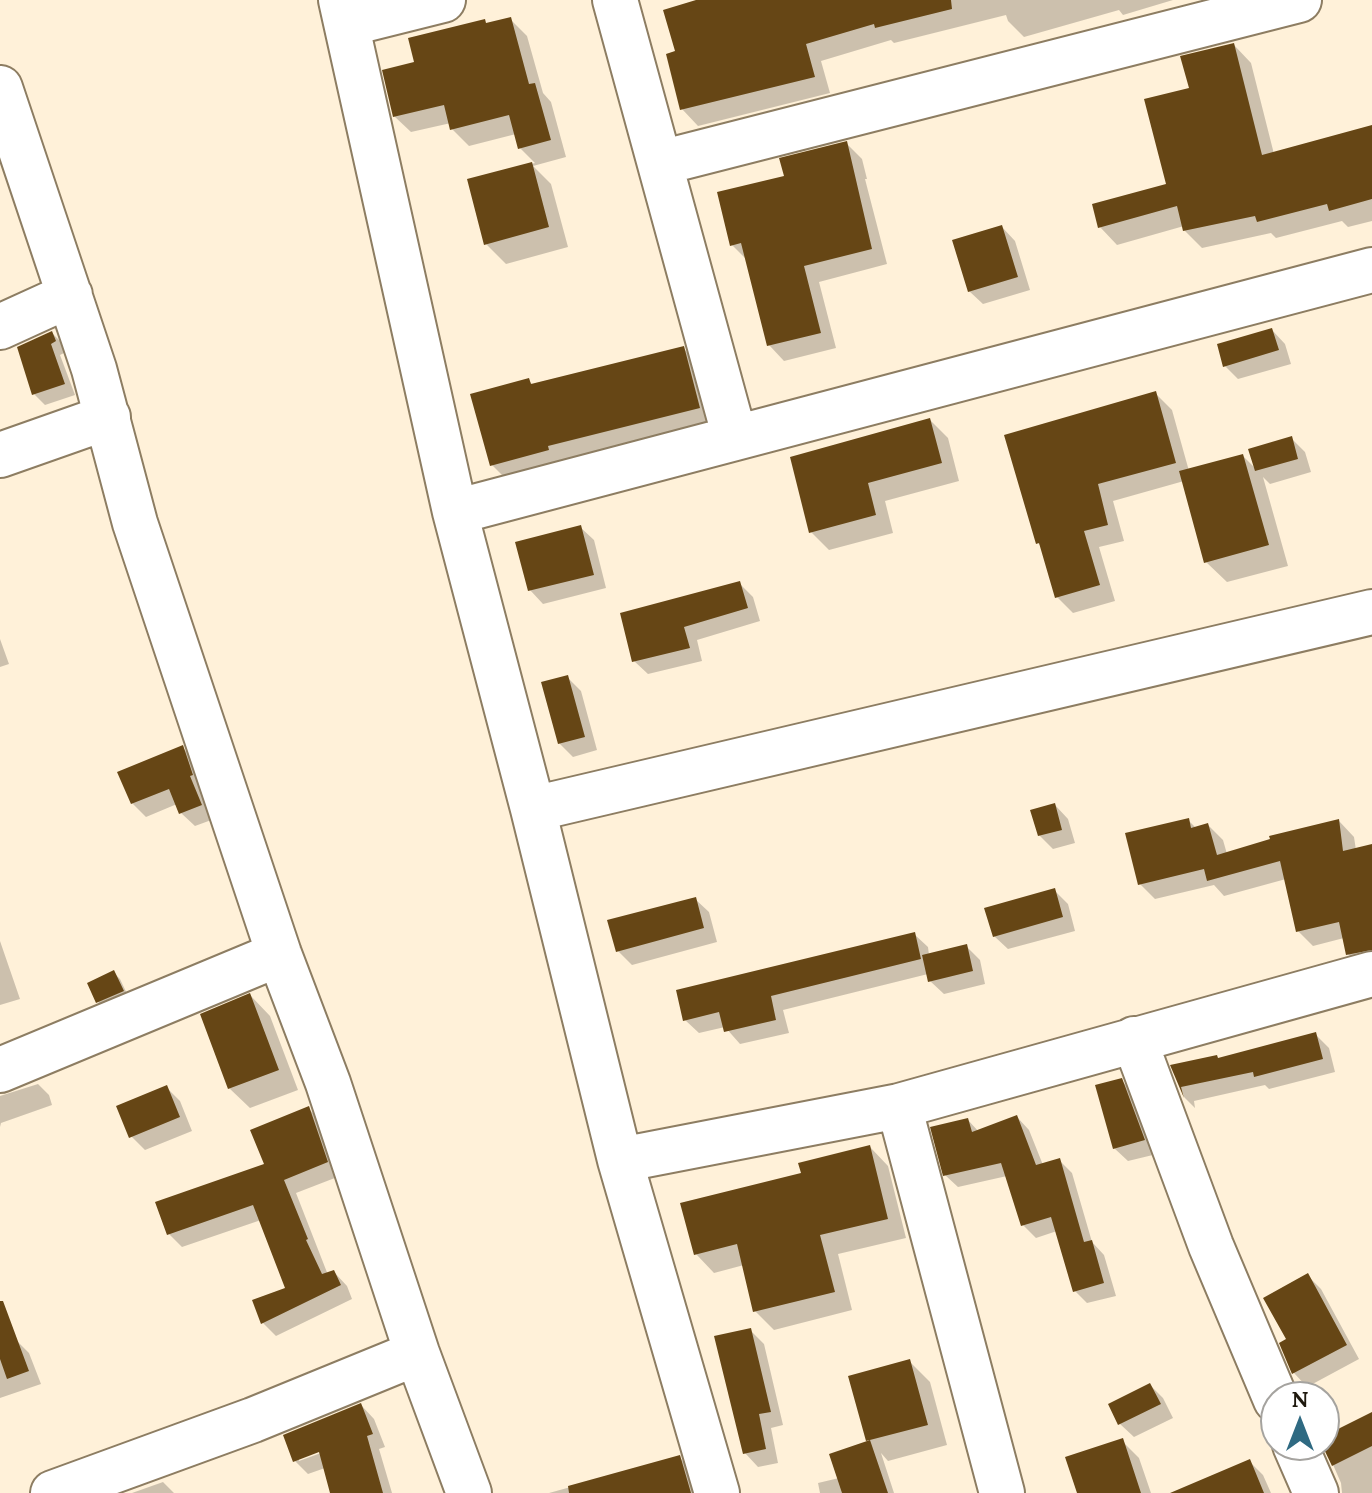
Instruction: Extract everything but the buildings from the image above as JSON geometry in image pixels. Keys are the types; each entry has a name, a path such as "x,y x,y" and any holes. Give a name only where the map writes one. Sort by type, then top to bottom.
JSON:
{"street":[{"path":"443,0 344,12 455,512 620,1160 717,1493"},
{"path":"615,0 735,438"},
{"path":"660,163 1294,1"},
{"path":"0,88 108,417 135,523 279,954 328,1083 417,1353 469,1493"},
{"path":"455,512 1372,270"},
{"path":"0,327 70,295"},
{"path":"0,455 108,417"},
{"path":"533,809 1372,612"},
{"path":"0,1070 279,954"},
{"path":"620,1160 899,1106 1372,974"},
{"path":"1134,1039 1211,1246 1268,1381"},
{"path":"899,1106 1002,1493"},
{"path":"53,1493 253,1420 417,1353"},
{"path":"1302,1461 1316,1493"}]}
